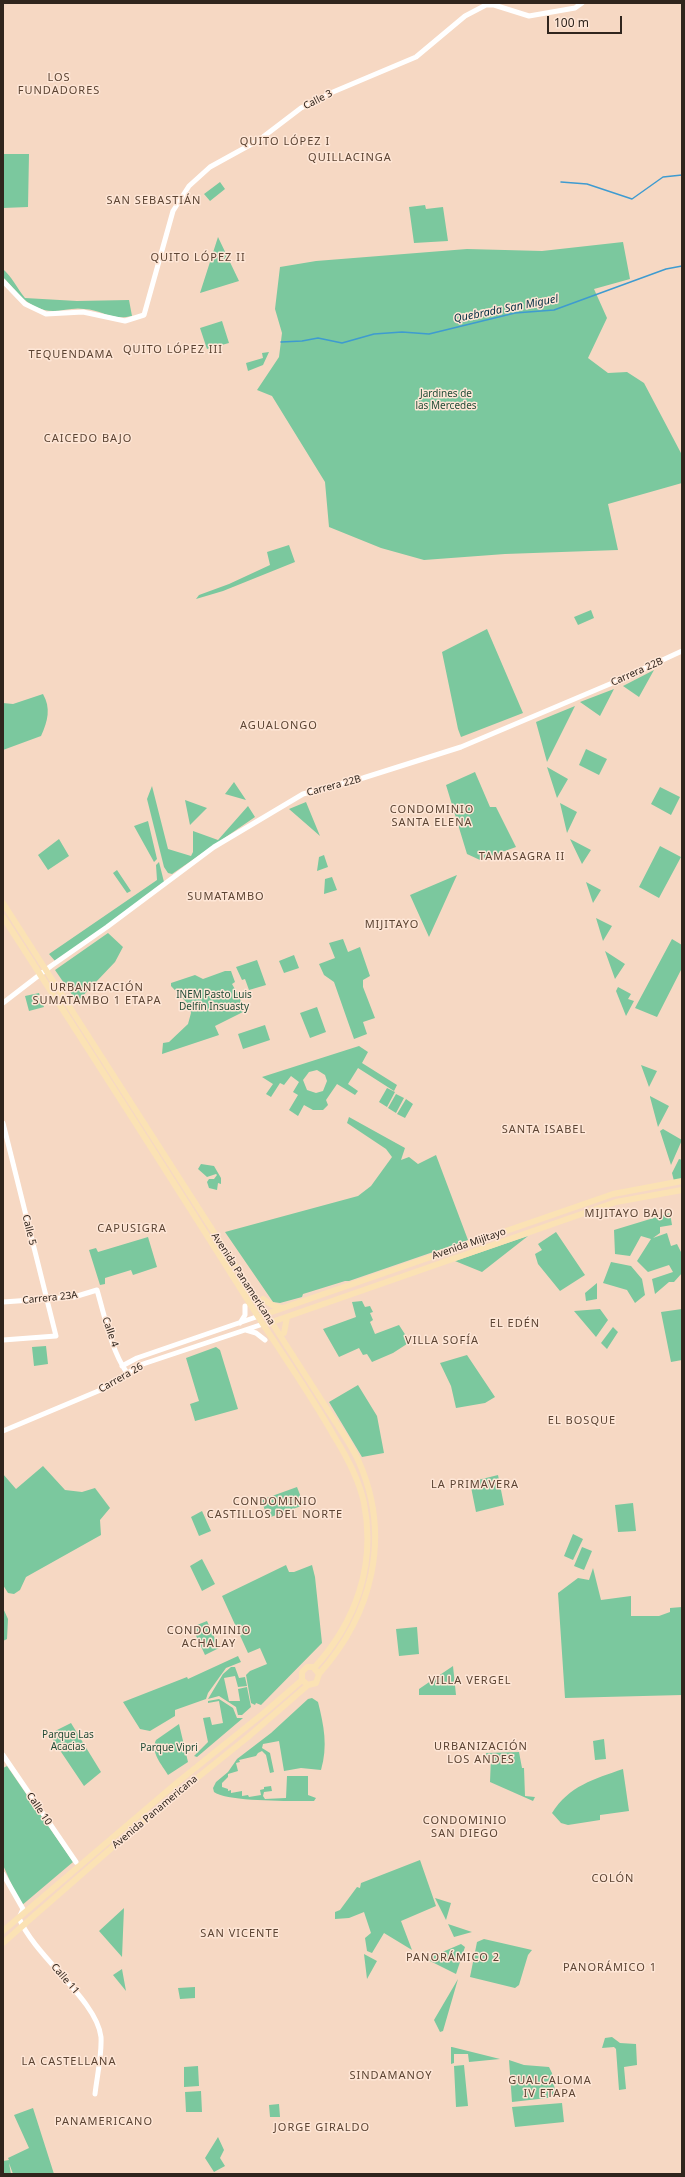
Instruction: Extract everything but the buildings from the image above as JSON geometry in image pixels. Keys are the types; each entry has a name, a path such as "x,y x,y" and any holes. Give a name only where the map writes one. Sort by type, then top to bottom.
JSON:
{"main road":[{"name":"Avenida Panamericana","path":"3,903 43,973 258,1316 324,1418 351,1465 364,1502 367,1561 358,1600 340,1636 314,1668 309,1667 304,1669 301,1675 302,1680 127,1825 3,1931"},
{"name":"Avenida Panamericana","path":"3,917 43,973 354,1451 372,1500 374,1545 372,1569 365,1598 351,1631 335,1656 319,1674 316,1683 308,1685 250,1740 132,1834 3,1942"},
{"name":"Avenida Mijitayo","path":"258,1316 613,1194 682,1181"},
{"name":"Avenida Mijitayo","path":"264,1324 616,1202 682,1190"},
{"path":"263,1299 272,1305 282,1308"},
{"path":"284,1333 287,1317"},
{"path":"314,1668 319,1674"},
{"path":"302,1680 308,1685"}],"street":[{"name":"Calle 3","path":"3,281 25,304 46,314 83,312 118,321 144,316 173,211 189,186 210,167 259,140 301,108 333,92 416,57 465,16 486,5 494,5 529,16 575,8 582,3"},
{"name":"Carrera 22B","path":"3,1003 214,847 303,794 363,778 461,747 623,679 682,651"},
{"name":"Calle 5","path":"3,1123 56,1336 3,1340"},
{"name":"Carrera 23A","path":"3,1302 74,1297 97,1290"},
{"name":"Calle 4","path":"97,1290 107,1327 122,1366 127,1373"},
{"path":"240,1323 245,1315 245,1306"},
{"name":"Carrera 26","path":"122,1366 137,1358 258,1316"},
{"name":"Carrera 26","path":"3,1431 103,1389 140,1365 264,1324"},
{"path":"245,1330 256,1333 265,1340"},
{"name":"Calle 10","path":"3,1755 76,1862"},
{"name":"Calle 11","path":"3,1874 23,1909 19,1918 23,1926 95,2018 101,2037 95,2094"}],"green space":[{"path":"3,154 29,154 28,207 3,208"},
{"path":"220,182 225,189 210,201 204,194"},
{"path":"425,205 426,209 443,207 448,241 414,243 409,207"},
{"path":"218,237 239,281 200,293"},
{"name":"Jardines de las Mercedes","path":"623,242 630,279 594,289 607,318 588,358 608,373 627,372 644,383 682,455 682,483 608,504 618,550 505,554 424,560 381,548 329,527 325,482 272,396 257,390 279,357 282,333 275,309 280,267 316,261 467,249 542,251"},
{"path":"3,269 25,298 77,301 129,300 132,316 118,317 97,311 80,309 53,311 37,308 19,295 3,277"},
{"path":"222,321 229,343 207,349 200,328"},
{"path":"269,352 263,365 248,371 246,363 263,358 262,353"},
{"path":"289,545 295,562 223,591 196,599 199,595 229,584 270,565 267,552"},
{"path":"591,610 594,618 578,625 574,617"},
{"path":"487,629 523,713 461,737 442,652"},
{"path":"654,670 639,697 623,686"},
{"path":"614,689 600,716 580,702"},
{"path":"43,694 47,704 48,715 41,736 3,750 3,703 13,704"},
{"path":"575,706 547,762 536,722"},
{"path":"586,749 607,759 599,775 579,765"},
{"path":"547,767 568,779 557,798"},
{"path":"475,772 490,807 496,807 516,847 480,860 467,854 446,785"},
{"path":"234,782 246,800 225,794"},
{"path":"152,786 168,849 191,856 193,852 193,831 218,840 248,806 255,817 172,874 168,873 164,867 147,799"},
{"path":"660,787 680,797 671,815 651,804"},
{"path":"185,800 207,808 190,825"},
{"path":"306,802 320,836 289,809"},
{"path":"560,803 577,812 567,833"},
{"path":"148,821 157,859 154,862 134,826"},
{"path":"59,839 69,856 48,870 38,855"},
{"path":"570,839 591,850 582,864"},
{"path":"660,846 681,857 659,898 639,887"},
{"path":"324,855 328,867 317,871 319,857"},
{"path":"159,862 164,882 116,920 55,961 49,954 157,880 156,865"},
{"path":"117,870 131,891 127,893 113,873"},
{"path":"457,875 429,937 410,895"},
{"path":"332,877 337,890 324,894 325,879"},
{"path":"586,882 601,890 593,903"},
{"path":"596,918 612,926 603,941"},
{"path":"108,933 123,947 115,962 77,1002 55,970"},
{"path":"343,939 348,952 360,947 370,976 363,980 363,987 375,1018 363,1022 367,1034 354,1039 334,982 324,975 319,964 335,958 329,943"},
{"path":"672,939 682,945 682,968 657,1017 635,1008"},
{"path":"605,951 625,964 615,979"},
{"path":"294,955 299,968 284,973 279,961"},
{"path":"257,960 266,985 249,990 245,979 242,980 236,967"},
{"name":"INEM Pasto Luis Delfín Insuasty","path":"225,971 231,971 235,982 232,984 240,998 243,1012 215,1026 219,1035 162,1054 163,1043 169,1042 188,1024 191,1013 190,1006 171,986 171,983 195,975 203,979"},
{"path":"618,987 631,994 628,999 634,1001 626,1016 616,991"},
{"path":"39,993 44,1007 29,1011 25,996"},
{"path":"317,1007 326,1032 310,1038 300,1013"},
{"path":"265,1025 270,1040 243,1049 238,1034"},
{"path":"359,1046 368,1052 362,1063 397,1085 394,1091 358,1068 348,1084 358,1091 355,1095 337,1084 326,1100 328,1105 323,1110 313,1110 304,1105 298,1116 289,1110 298,1095 293,1092 299,1082 291,1076 284,1085 280,1083 271,1097 266,1094 273,1084 262,1077","holes":["317,1070 325,1075 327,1081 323,1091 316,1093 307,1090 303,1080 309,1072"]},
{"path":"641,1065 657,1071 649,1087"},
{"path":"387,1088 395,1092 387,1107 379,1102"},
{"path":"396,1094 404,1098 396,1113 388,1108"},
{"path":"650,1097 669,1106 658,1127"},
{"path":"406,1099 413,1104 405,1118 397,1114"},
{"path":"349,1117 405,1148 401,1160 409,1157 418,1164 436,1155 468,1240 349,1281 303,1294 302,1297 280,1303 273,1302 225,1232 358,1196 371,1186 392,1157 386,1149 347,1123"},
{"path":"663,1129 682,1140 671,1165 660,1131"},
{"path":"679,1159 682,1160 682,1179 674,1181 672,1173"},
{"path":"201,1164 214,1166 221,1178 221,1184 218,1183 217,1190 209,1188 207,1182 209,1179 214,1179 217,1175 207,1177 198,1169"},
{"path":"670,1213 672,1225 660,1227 660,1233 653,1238 667,1233 671,1246 677,1244 682,1254 682,1273 674,1282 669,1282 655,1294 652,1279 673,1272 669,1265 648,1272 637,1261 651,1239 641,1236 630,1256 615,1254 614,1230"},
{"path":"556,1232 585,1275 560,1291 538,1264 535,1254 542,1250 538,1244"},
{"path":"528,1236 482,1272 455,1261"},
{"path":"148,1237 157,1267 133,1275 131,1270 105,1278 105,1284 100,1285 89,1250 96,1248 98,1252"},
{"path":"611,1262 631,1266 642,1279 645,1295 635,1303 627,1290 603,1283"},
{"path":"597,1283 597,1299 586,1301 585,1293"},
{"path":"362,1301 365,1307 370,1306 373,1312 370,1313 373,1320 370,1322 375,1334 399,1325 410,1342 393,1353 372,1362 367,1354 363,1355 359,1348 339,1357 323,1329 356,1317 352,1302"},
{"path":"600,1309 608,1320 596,1337 574,1311"},
{"path":"682,1309 682,1360 671,1362 661,1312"},
{"path":"613,1327 618,1332 607,1349 601,1343"},
{"path":"46,1346 48,1364 34,1366 32,1347"},
{"path":"216,1347 220,1350 238,1409 195,1421 190,1404 199,1401 186,1358"},
{"path":"467,1355 495,1397 485,1403 456,1408 451,1386 440,1363"},
{"path":"358,1385 377,1416 384,1453 362,1457 329,1402"},
{"path":"43,1466 65,1490 82,1492 95,1488 110,1508 100,1520 101,1535 26,1577 20,1590 14,1594 8,1593 3,1585 3,1474 16,1489"},
{"path":"498,1475 504,1505 476,1512 470,1482"},
{"path":"297,1487 304,1505 268,1518 261,1500"},
{"path":"633,1503 636,1531 618,1532 615,1505"},
{"path":"202,1511 211,1531 199,1536 191,1517"},
{"path":"573,1534 583,1539 573,1560 564,1556"},
{"path":"582,1547 592,1551 584,1570 574,1566"},
{"path":"202,1559 215,1584 202,1591 190,1566"},
{"path":"286,1565 289,1572 294,1572 312,1565 315,1577 322,1643 261,1705 256,1703 255,1705 251,1703 246,1675 250,1671 267,1664 260,1648 248,1653 222,1596"},
{"path":"593,1568 601,1600 631,1596 631,1616 659,1616 670,1612 670,1608 682,1607 682,1695 565,1698 558,1593 578,1578 589,1580"},
{"path":"3,1608 8,1619 7,1639 3,1641"},
{"path":"207,1621 219,1648 205,1655 192,1627"},
{"path":"417,1627 419,1654 399,1656 396,1629"},
{"path":"238,1656 241,1662 226,1668 208,1693 206,1699 175,1710 175,1716 150,1731 140,1729 123,1702 187,1677 188,1679"},
{"path":"453,1666 456,1695 419,1695 419,1689"},
{"path":"231,1667 235,1667 239,1678 245,1677 247,1686 238,1687 235,1676 224,1678 229,1701 240,1701 238,1689 247,1687 251,1707 242,1715 238,1715 236,1707 219,1696 208,1699 223,1674"},
{"path":"312,1698 318,1702 322,1719 325,1744 321,1770 301,1768 284,1771 279,1741 263,1744 262,1748 270,1753 274,1772 270,1773 266,1755 262,1751 256,1756 239,1760 240,1762 236,1763 238,1771 228,1774 228,1777 222,1783 222,1787 228,1789 228,1791 231,1790 231,1793 242,1791 242,1796 248,1795 249,1797 261,1795 260,1790 264,1789 264,1787 271,1786 272,1791 264,1792 263,1796 265,1799 286,1798 287,1776 308,1776 308,1795 316,1798 314,1801 277,1801 232,1798 214,1792 213,1788 216,1782 228,1772 237,1759 271,1733 308,1699"},
{"path":"219,1699 233,1708 237,1718 243,1718 197,1757 194,1756 208,1742 203,1718 210,1717 212,1725 223,1723 219,1701 208,1703 208,1701"},
{"name":"Parque Las Acacias","path":"71,1723 101,1772 84,1786 49,1734"},
{"name":"Parque Vipri","path":"179,1724 188,1762 168,1775 154,1749 156,1740"},
{"path":"604,1739 606,1759 595,1760 593,1741"},
{"path":"519,1752 522,1768 524,1768 525,1796 535,1797 533,1801 490,1782 491,1757 487,1757 486,1753"},
{"path":"7,1766 73,1862 21,1906 3,1865 3,1768"},
{"path":"623,1769 629,1811 600,1815 600,1820 568,1825 561,1823 552,1813 566,1796 574,1790 592,1780"},
{"path":"420,1860 436,1906 401,1921 412,1950 384,1933 372,1953 367,1951 365,1938 371,1933 364,1912 349,1918 335,1919 335,1912 340,1910 357,1887 360,1888 361,1883"},
{"path":"435,1898 451,1903 446,1920"},
{"path":"124,1908 122,1957 99,1931"},
{"path":"448,1924 472,1932 454,1937"},
{"path":"484,1939 532,1950 528,1955 519,1985 515,1988 470,1977 477,1942"},
{"path":"461,1944 465,1947 456,1974 426,1959"},
{"path":"364,1954 377,1961 367,1979"},
{"path":"122,1969 126,1991 113,1975"},
{"path":"458,1979 443,2031 440,2032 434,2020"},
{"path":"195,1987 195,1998 180,1999 178,1988"},
{"path":"612,2037 620,2043 636,2044 637,2065 624,2067 626,2089 619,2090 616,2049 614,2047 602,2048 605,2038"},
{"path":"451,2047 500,2059 469,2062 468,2054 454,2054 454,2063 451,2064"},
{"path":"509,2060 524,2065 549,2067 552,2073 556,2097 512,2102"},
{"path":"464,2065 468,2106 456,2107 454,2066"},
{"path":"198,2066 199,2086 184,2087 184,2067"},
{"path":"201,2091 202,2112 186,2112 185,2092"},
{"path":"562,2103 564,2122 515,2127 512,2107"},
{"path":"279,2104 280,2117 270,2117 269,2105"},
{"path":"33,2108 54,2174 13,2174 9,2163 11,2174 3,2174 3,2161 9,2160 8,2158 29,2148 14,2115"},
{"path":"218,2137 224,2150 220,2158 225,2166 214,2172 205,2158"}],"waterway":[{"path":"561,182 587,184 632,199 663,177 682,175"},
{"name":"Quebrada San Miguel","path":"281,342 302,341 318,338 342,343 374,334 402,332 429,334 515,313 554,310 666,269 682,266"}],"district":[{"name":"LOS FUNDADORES","path":"59,84"},
{"name":"QUITO LÓPEZ I","path":"285,142"},
{"name":"QUILLACINGA","path":"350,158"},
{"name":"SAN SEBASTIÁN","path":"154,201"},
{"name":"QUITO LÓPEZ II","path":"198,258"},
{"name":"QUITO LÓPEZ III","path":"173,350"},
{"name":"TEQUENDAMA","path":"71,355"},
{"name":"CAICEDO BAJO","path":"88,439"},
{"name":"AGUALONGO","path":"279,726"},
{"name":"CONDOMINIO SANTA ELENA","path":"432,816"},
{"name":"TAMASAGRA II","path":"522,857"},
{"name":"SUMATAMBO","path":"226,897"},
{"name":"MIJITAYO","path":"392,925"},
{"name":"URBANIZACIÓN SUMATAMBO 1 ETAPA","path":"97,994"},
{"name":"SANTA ISABEL","path":"544,1130"},
{"name":"MIJITAYO BAJO","path":"629,1214"},
{"name":"CAPUSIGRA","path":"132,1229"},
{"name":"EL EDÉN","path":"515,1324"},
{"name":"VILLA SOFÍA","path":"442,1341"},
{"name":"EL BOSQUE","path":"582,1421"},
{"name":"LA PRIMAVERA","path":"475,1485"},
{"name":"CONDOMINIO CASTILLOS DEL NORTE","path":"275,1508"},
{"name":"CONDOMINIO ACHALAY","path":"209,1637"},
{"name":"VILLA VERGEL","path":"470,1681"},
{"name":"URBANIZACIÓN LOS ANDES","path":"481,1753"},
{"name":"CONDOMINIO SAN DIEGO","path":"465,1827"},
{"name":"COLÓN","path":"613,1879"},
{"name":"SAN VICENTE","path":"240,1934"},
{"name":"PANORÁMICO 2","path":"453,1958"},
{"name":"PANORÁMICO 1","path":"610,1968"},
{"name":"LA CASTELLANA","path":"69,2062"},
{"name":"SINDAMANOY","path":"391,2076"},
{"name":"GUALCALOMA IV ETAPA","path":"550,2087"},
{"name":"PANAMERICANO","path":"104,2122"},
{"name":"JORGE GIRALDO","path":"322,2128"}]}
